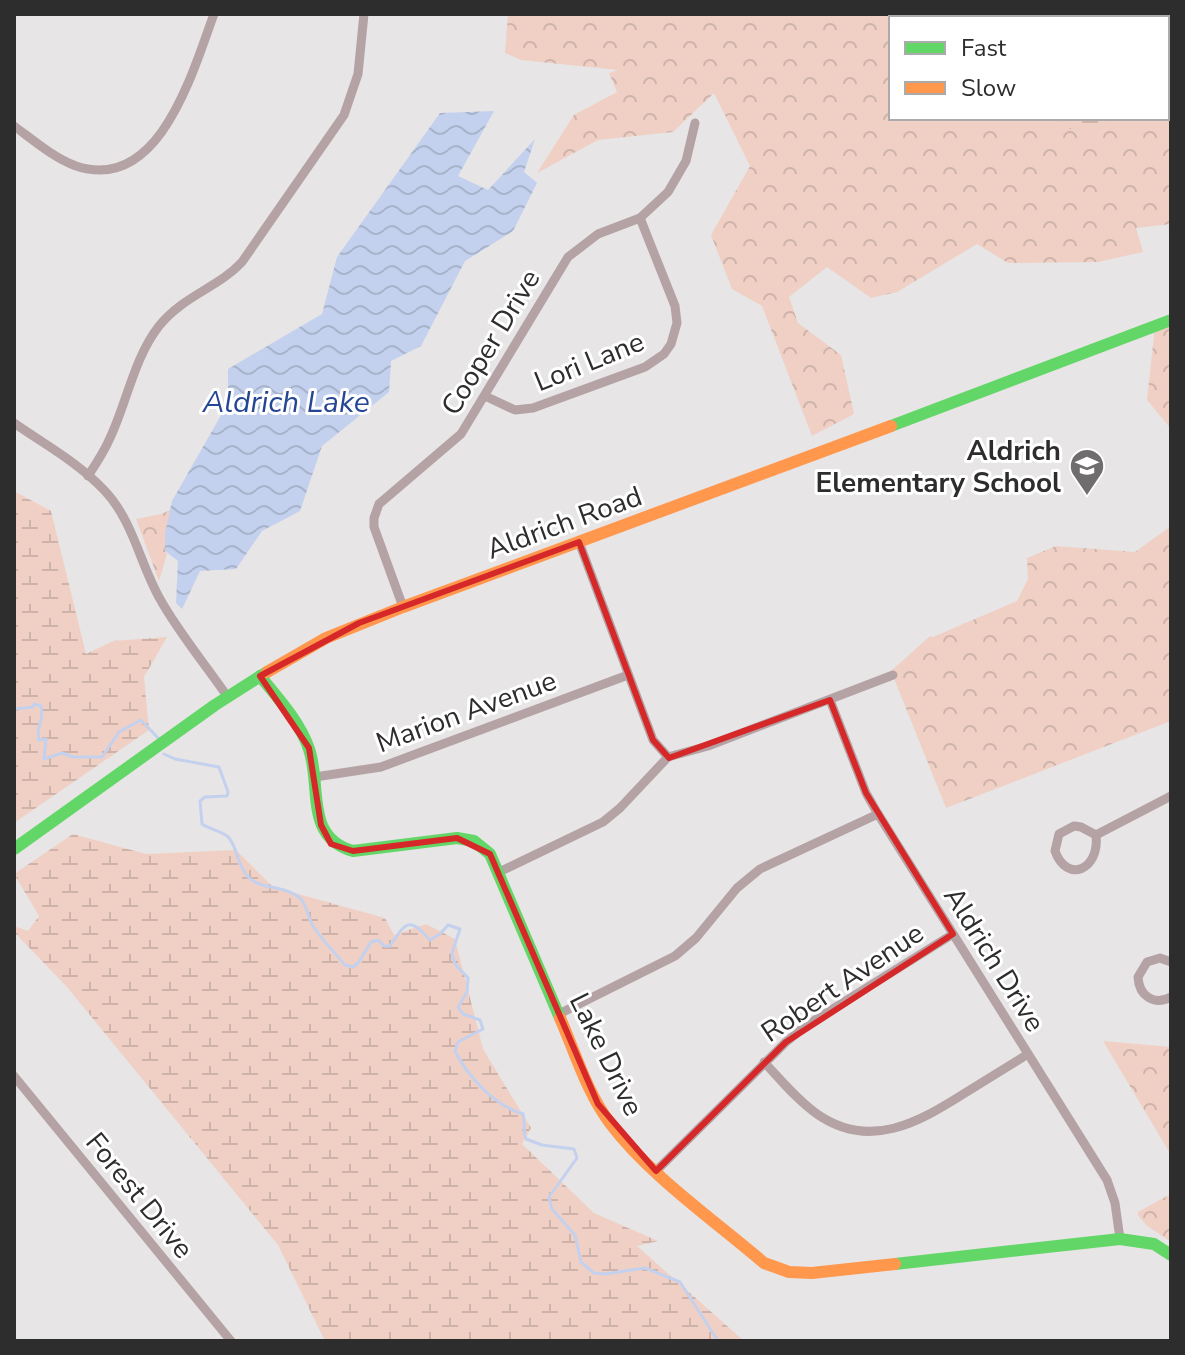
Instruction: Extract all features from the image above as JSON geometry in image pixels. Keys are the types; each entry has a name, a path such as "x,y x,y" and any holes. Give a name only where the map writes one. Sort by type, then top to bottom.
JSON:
{"main road":[{"name":"Aldrich Road","path":"14,849 227,696 326,638 1171,320"},
{"name":"Lake Drive","path":"260,676 305,739 312,756 322,830 328,841 339,849 353,851 451,839 468,840 490,854 591,1090 608,1121 628,1146 757,1258 777,1269 812,1273 1120,1239 1153,1243 1168,1250 1171,1255"}],"street":[{"path":"14,126 78,167 102,170 134,160 157,138 177,107 214,14"},
{"path":"88,476 110,438 143,354 157,329 183,302 242,262 333,134 349,104 356,82 361,61 364,14"},
{"name":"Cooper Drive","path":"403,607 374,527 376,510 383,499 455,440 485,396 568,257 598,234 640,218 668,192 678,178 691,146 695,123"},
{"name":"Lori Lane","path":"485,396 515,410 533,408 645,367 664,354 675,334 677,312 640,218"},
{"path":"14,423 105,491 121,513 161,602 227,696"},
{"path":"579,542 653,740 668,757"},
{"name":"Marion Avenue","path":"315,777 381,767 628,675"},
{"path":"499,872 603,822 668,757 708,746 893,675"},
{"name":"Aldrich Drive","path":"830,700 866,793 878,814 1107,1180 1115,1203 1120,1239"},
{"path":"1096,835 1171,796"},
{"path":"559,1014 675,956 696,938 737,888 760,869 878,814"},
{"path":"1081,827 1096,835 1097,853 1087,866 1072,869 1060,863 1056,839 1067,828 1081,827"},
{"name":"Robert Avenue","path":"656,1171 764,1062 807,1025 953,934"},
{"path":"1171,962 1160,958 1147,962 1138,977 1140,989 1148,998 1157,1001 1171,997"},
{"path":"764,1062 819,1115 856,1129 879,1131 904,1127 924,1119 1028,1054"},
{"name":"Forest Drive","path":"14,1076 231,1341"}],"highlighted area":[{"path":"579,542 653,740 669,758 830,700 866,793 953,934 786,1042 656,1171 598,1104 490,854 457,838 353,851 331,844 321,825 309,748 260,676 359,623"}],"green space":[{"path":"508,14 976,14 889,16 889,120 1055,120 1090,141 1118,120 1169,120 1171,68 1171,224 1136,228 1143,252 1098,262 1008,263 977,244 897,292 871,298 827,267 789,297 798,323 841,355 854,414 812,436 762,306 732,289 711,235 750,166 714,93 673,132 598,140 537,173 574,115 617,92 609,73 618,70 521,60 505,53"},
{"path":"1171,14 1171,68 1169,74 1169,16 976,16"},
{"path":"1055,120 1118,120 1090,141"},
{"path":"1171,320 1171,429 1147,400 1155,326"},
{"path":"14,491 51,511 86,654 113,641 167,637 144,677 149,730 14,823"},
{"path":"186,504 165,550 167,554 159,581 136,519"},
{"path":"1171,526 1171,721 946,808 891,671 930,636 1017,601 1028,579 1027,558 1056,546 1135,552"},
{"path":"73,834 146,854 236,850 273,887 385,918 394,935 426,924 455,939 483,1049 531,1128 522,1144 594,1213 658,1241 637,1246 744,1341 325,1341 278,1245 67,987 14,932 14,926 28,931 39,916 14,874"},
{"path":"1103,1041 1171,1047 1171,1155"},
{"path":"1171,1196 1171,1242 1146,1225 1138,1215 1138,1212"}],"water":[{"name":"Aldrich Lake","path":"494,111 458,176 488,190 535,139 524,172 537,183 513,231 465,261 421,346 391,361 389,392 322,446 300,511 262,531 236,569 200,571 182,609 176,603 178,561 165,551 165,533 172,501 228,403 228,369 322,314 337,257 440,113"}],"waterway":[{"path":"14,709 33,707 34,704 41,706 38,736 39,740 46,739 44,759 62,753 73,757 102,757 119,732 141,720 159,739"},
{"path":"164,754 219,767 227,796 205,797 200,801 202,824 229,838 244,872 253,881 300,898 313,926 345,965 353,967 359,962 371,942 378,940 384,946 390,946 408,925 417,927 430,940 448,925 460,929 452,953 455,964 468,978 467,992 458,1007 463,1014 480,1020 483,1029 458,1042 455,1051 483,1089 502,1104 523,1114 526,1139 542,1145 574,1149 577,1158 549,1197 552,1209 575,1235 581,1262 594,1273 645,1268 680,1282 718,1341"}],"traffic: fast":[{"path":"891,426 1171,320"},
{"path":"14,849 215,705 267,672"},
{"path":"260,676 288,711 305,739 313,764 321,823 338,844 353,851 457,838 474,841 490,854 560,1018"},
{"path":"895,1264 1120,1239 1154,1244 1171,1255"}],"traffic: slow":[{"path":"267,672 326,638 403,607 891,426"},
{"path":"560,1018 582,1072 610,1123 643,1161 764,1263 789,1272 812,1273 895,1264"}],"place":[{"name":"Aldrich Elementary School","path":"1087,497"}]}
